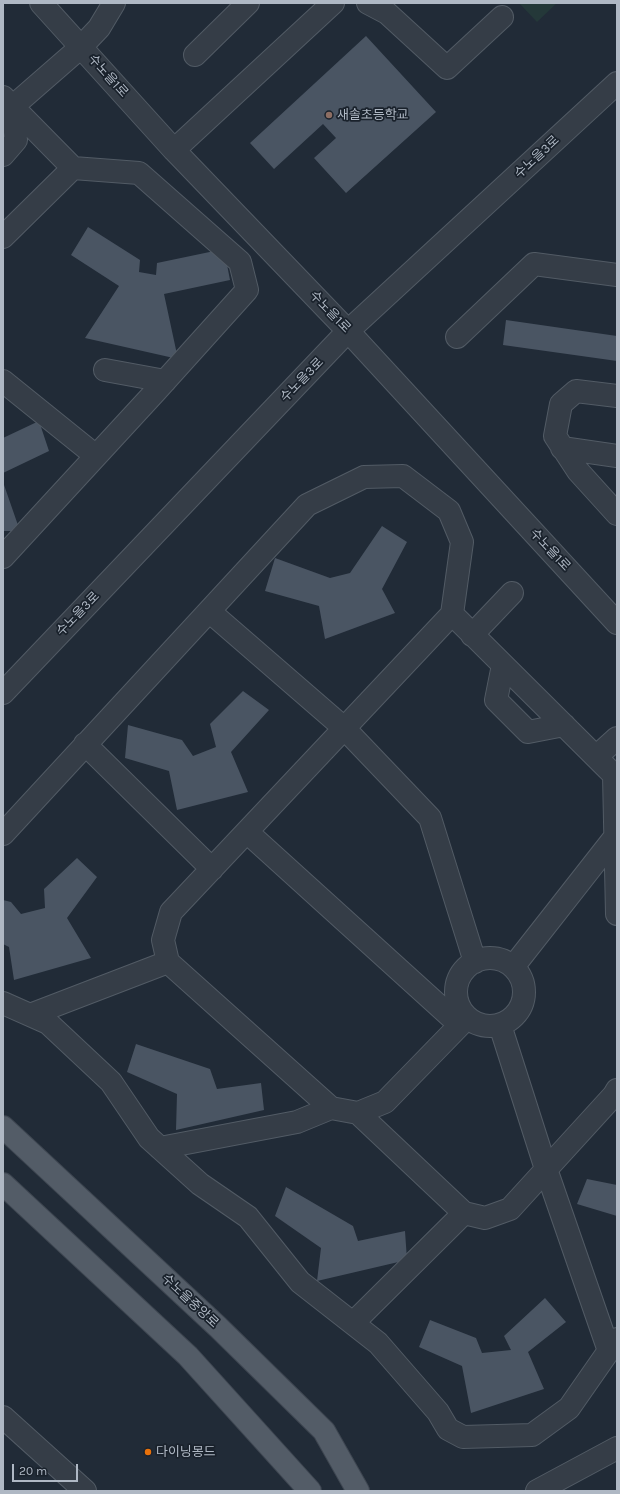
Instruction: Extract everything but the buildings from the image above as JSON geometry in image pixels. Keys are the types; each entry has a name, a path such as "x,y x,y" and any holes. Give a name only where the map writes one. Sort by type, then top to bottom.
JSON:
{"main road":[{"name":"수노을중앙로","path":"3,1127 212,1322 324,1431 358,1491"},
{"path":"3,1184 188,1356 310,1491"}],"street":[{"name":"수노을1로","path":"41,3 174,150 348,332 617,623"},
{"path":"96,3 100,28"},
{"path":"5,106 81,47 100,28 114,3"},
{"path":"195,55 248,3"},
{"path":"174,150 333,3"},
{"path":"368,3 387,12 447,68 502,17"},
{"name":"수노을3로","path":"3,693 348,332 617,83"},
{"path":"3,155 16,140 5,106"},
{"path":"3,557 247,290 240,262 139,173 73,168 5,106"},
{"path":"3,237 73,168"},
{"path":"457,337 534,264 617,275"},
{"path":"105,370 165,381"},
{"path":"3,380 96,456"},
{"path":"617,396 576,391 561,404 555,436 578,471 617,514"},
{"path":"562,448 617,456"},
{"path":"3,834 307,504 364,477 403,476 450,511 462,542 452,614 171,912 163,940 168,962 331,1108 358,1113 385,1102 463,1021"},
{"path":"472,635 512,593"},
{"path":"209,611 344,728 430,818 475,962"},
{"path":"452,614 614,775 616,810 615,837 617,914"},
{"path":"503,665 496,700 501,706 528,732 564,725"},
{"path":"596,757 617,738"},
{"path":"85,744 212,869"},
{"path":"247,832 463,1021 472,1022 482,1026 494,1027 514,1018 521,1008 525,998 524,986 514,967 504,960 493,958 481,959 471,964 462,972 457,982 455,993 457,1005 463,1021"},
{"path":"514,967 615,837"},
{"path":"30,1015 168,962"},
{"path":"3,1003 48,1023 111,1082 149,1138 200,1184 248,1217 300,1282 378,1343 438,1412 448,1429 463,1437 532,1435 569,1408 613,1345 546,1169 500,1025"},
{"path":"358,1113 464,1213 485,1218 510,1209 617,1090"},
{"path":"160,1148 297,1122 331,1108"},
{"path":"354,1323 464,1213"},
{"path":"3,1417 85,1491"},
{"path":"537,1491 617,1448"}],"green space":[{"path":"519,3 557,3 537,22"}],"place":[{"name":"새솔초등학교","path":"329,115"},
{"name":"다이닝몽드","path":"148,1452"}]}
